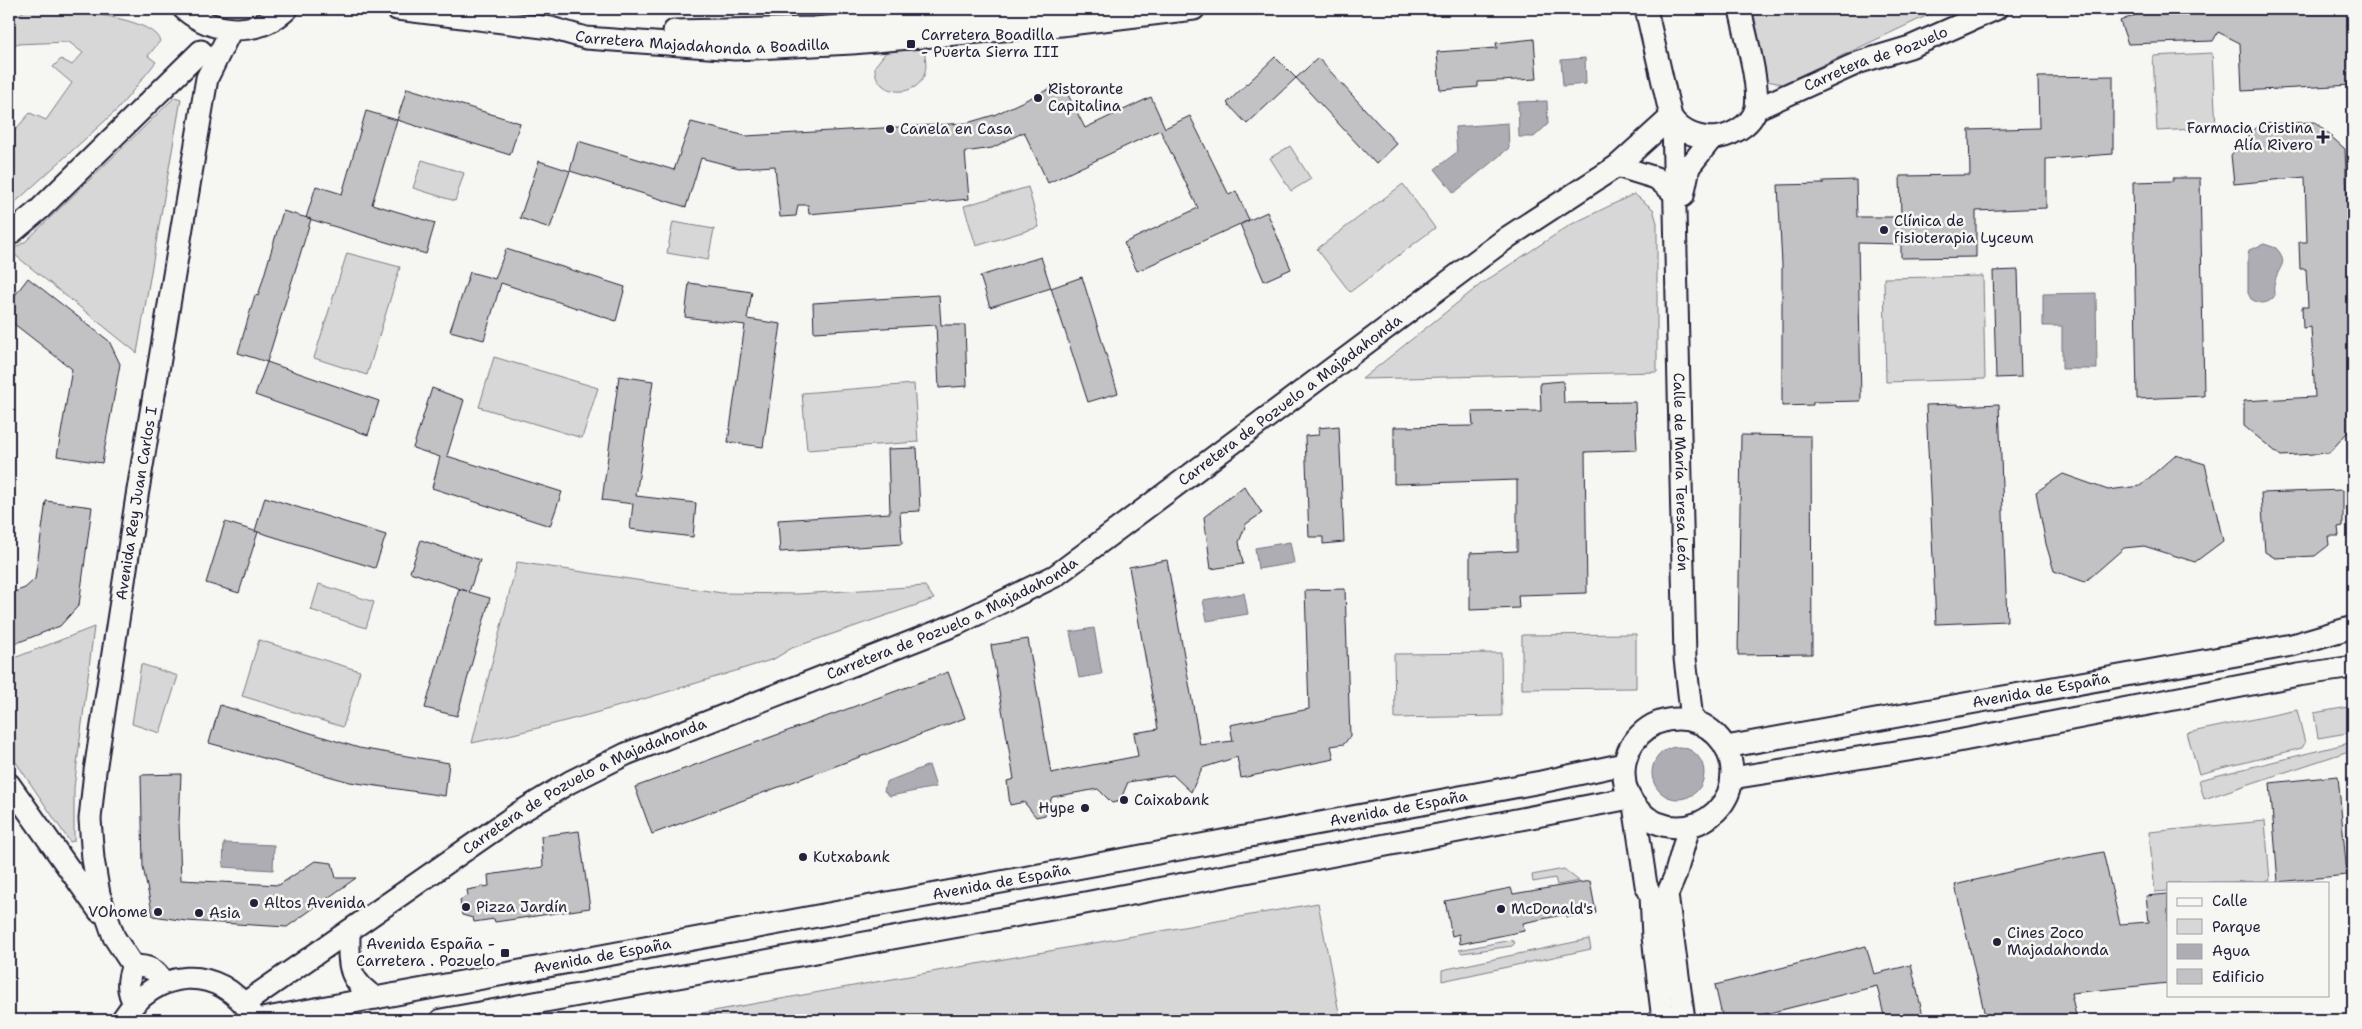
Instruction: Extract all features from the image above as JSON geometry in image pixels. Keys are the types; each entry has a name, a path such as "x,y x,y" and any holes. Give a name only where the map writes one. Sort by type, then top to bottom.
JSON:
{"street":[{"path":"189,14 212,26 231,30 253,27 270,21 286,9"},
{"name":"Carretera Majadahonda a Boadilla","path":"397,9 552,28 586,38 735,49 852,43 1061,25 1194,9"},
{"name":"Carretera Majadahonda a Boadilla","path":"552,28 586,26 691,32 814,28 1073,9"},
{"name":"Carretera Majadahonda a Boadilla","path":"852,43 868,32 1037,19 1088,9"},
{"path":"1646,9 1672,119 1683,130 1712,138 1734,133 1749,121 1756,109 1754,78 1740,9"},
{"name":"Carretera de Pozuelo","path":"1756,109 1860,62 1910,46 1996,9"},
{"name":"Avenida Rey Juan Carlos I","path":"189,14 207,78"},
{"name":"Avenida Rey Juan Carlos I","path":"110,928 99,894 92,859 90,819 95,771 137,496 207,78 231,30"},
{"name":"Carretera Majadahonda a Boadilla","path":"691,32 723,40 836,35 852,43"},
{"path":"9,224 199,46"},
{"path":"9,235 40,209 199,46"},
{"name":"Carretera de Pozuelo a Majadahonda","path":"252,1014 350,932 517,814 570,782 626,754 958,624 1055,576 1508,237 1617,166 1672,119"},
{"name":"Calle de María Teresa León","path":"1672,119 1677,226 1685,658 1692,720"},
{"name":"Calle de María Teresa León","path":"1677,226 1689,167 1712,138"},
{"path":"1617,166 1656,178 1674,193"},
{"name":"Avenida de España","path":"1726,747 2292,645 2353,627"},
{"path":"1732,778 1927,747 2298,675 2353,667"},
{"path":"1632,802 1645,816 1658,824 1673,828 1689,827 1705,821 1718,810 1728,795 1732,778 1732,762 1726,747 1712,730 1692,720 1677,718 1662,721 1648,727 1637,737 1629,750 1624,764 1624,782 1632,802 1646,884 1665,889"},
{"name":"Avenida de España","path":"252,1014 376,998 1531,784 1624,764"},
{"name":"Avenida Rey Juan Carlos I","path":"9,784 110,928 133,966"},
{"path":"441,1020 1632,802"},
{"path":"1663,1020 1654,937 1665,889 1689,827"},
{"path":"1665,889 1684,1020"},
{"path":"350,932 350,966 353,977 361,988 376,998"},
{"path":"128,1012 128,976 133,966 146,966 155,971 163,983"},
{"path":"128,1012 147,991 163,983 180,978 198,978 216,983 231,991 252,1014"}],"green space":[{"path":"28,9 79,12 121,19 153,32 160,41 148,56 156,62 118,109 9,208 9,137 30,113 46,120 72,83 53,67 61,59 72,65 83,53 69,42 15,44 9,42 9,20"},
{"path":"1753,9 1941,9 1782,84 1767,81"},
{"path":"924,49 925,72 921,81 915,87 897,91 889,89 881,84 876,77 875,66 887,51"},
{"path":"2212,53 2216,128 2157,131 2153,56"},
{"path":"175,97 181,99 137,353 10,251 26,241"},
{"path":"1290,146 1311,179 1291,191 1270,158"},
{"path":"422,160 464,173 455,201 413,188"},
{"path":"1403,184 1435,228 1350,292 1317,249"},
{"path":"1028,187 1039,227 976,246 964,206"},
{"path":"1634,194 1653,209 1657,223 1657,372 1362,379 1481,284 1570,225"},
{"path":"673,222 714,229 708,260 667,253"},
{"path":"347,253 400,267 367,375 314,358"},
{"path":"1983,276 1985,379 1886,382 1884,278"},
{"path":"494,357 598,388 582,438 479,407"},
{"path":"914,384 918,442 807,450 802,393"},
{"path":"517,562 722,593 798,594 925,586 934,599 792,648 774,659 662,694 549,725 472,743"},
{"path":"319,584 374,602 366,628 311,610"},
{"path":"94,627 74,788 74,841 70,842 9,752 9,660"},
{"path":"1636,634 1636,688 1522,689 1522,635"},
{"path":"259,640 360,671 343,727 242,696"},
{"path":"1501,653 1502,716 1395,718 1394,654"},
{"path":"141,664 178,676 160,733 132,724"},
{"path":"2348,707 2353,710 2353,732 2318,738 2314,713"},
{"path":"2297,710 2305,743 2302,748 2199,774 2187,733"},
{"path":"2353,742 2353,752 2352,750 2204,799 2199,780"},
{"path":"2265,821 2270,881 2167,882 2167,891 2155,892 2149,832"},
{"path":"1564,869 1579,881 1557,885 1555,878 1533,882 1532,875"},
{"path":"1318,903 1340,1018 1329,1020 663,1020"},
{"path":"1589,939 1591,949 1442,981 1442,970"},
{"path":"1511,940 1515,943 1512,946 1462,953 1459,950"}],"water":[{"path":"1585,58 1586,84 1563,86 1561,60"},
{"path":"1547,101 1548,124 1534,137 1519,137 1518,102"},
{"path":"1508,123 1509,148 1454,193 1435,169 1457,152 1455,127"},
{"path":"2264,244 2276,248 2283,261 2274,283 2274,297 2263,303 2251,299 2248,293 2248,255 2249,250"},
{"path":"2096,293 2097,369 2062,369 2062,326 2043,326 2043,294"},
{"path":"1290,542 1294,563 1258,569 1255,548"},
{"path":"1244,593 1248,614 1207,621 1203,600"},
{"path":"1094,628 1102,674 1079,678 1070,632"},
{"path":"1678,747 1688,749 1696,755 1702,763 1704,773 1702,783 1696,791 1688,797 1678,799 1668,797 1660,791 1654,783 1652,773 1654,763 1660,755 1668,749"},
{"path":"929,765 936,787 890,796 884,791 886,782"},
{"path":"224,843 274,845 273,870 223,867"}],"building":[{"path":"2150,9 2351,9 2351,25 2349,25 2352,85 2242,91 2240,43 2218,32 2213,41 2128,44 2120,21"},
{"path":"1534,39 1537,79 1478,82 1478,87 1440,90 1437,52 1497,48 1496,43"},
{"path":"1275,57 1296,78 1247,124 1227,103"},
{"path":"1318,58 1397,144 1376,164 1296,78"},
{"path":"2113,76 2113,154 2046,159 2046,208 1976,211 1976,257 1901,258 1901,244 1858,243 1861,401 1813,402 1813,405 1782,406 1782,265 1778,185 1823,184 1823,181 1856,180 1857,217 1901,217 1900,176 1970,175 1969,130 2039,128 2038,77"},
{"path":"1062,83 1085,128 1151,97 1165,128 1190,116 1229,195 1236,191 1249,220 1241,224 1267,212 1291,269 1264,281 1240,224 1137,271 1124,243 1198,208 1160,130 1048,183 1024,132 992,148 965,152 969,199 809,214 808,205 798,205 796,216 780,217 775,166 739,168 701,158 686,207 570,171 578,141 674,170 691,122 746,136 967,123 994,115"},
{"path":"407,88 520,123 510,155 397,120"},
{"path":"366,111 397,120 372,204 435,223 426,254 306,218 316,186 342,194"},
{"path":"2315,122 2345,149 2353,340 2353,426 2329,453 2281,456 2244,426 2244,401 2315,397 2311,327 2303,328 2302,307 2308,307 2306,269 2300,269 2299,242 2307,242 2305,177 2234,184 2231,155 2260,124"},
{"path":"539,161 570,171 550,228 520,218"},
{"path":"2173,178 2200,178 2204,396 2137,399 2133,182 2173,181"},
{"path":"283,211 311,219 267,362 238,353 255,295 258,296"},
{"path":"506,249 625,287 616,321 501,283 484,340 450,331 470,272 495,279"},
{"path":"1041,257 1051,288 990,307 980,276"},
{"path":"2018,270 2021,377 1996,378 1993,271"},
{"path":"1082,277 1118,393 1088,402 1051,288"},
{"path":"28,278 109,341 120,364 102,463 57,456 72,369 9,320 9,303"},
{"path":"689,283 752,292 747,319 781,324 763,447 728,442 745,325 685,317"},
{"path":"939,295 941,325 965,325 967,386 939,388 936,325 814,332 813,303"},
{"path":"267,362 379,401 368,435 255,395"},
{"path":"619,376 653,381 636,496 696,503 693,537 630,529 633,504 602,500"},
{"path":"1563,381 1564,403 1635,402 1637,450 1585,452 1587,593 1518,595 1519,608 1470,610 1470,553 1517,551 1517,480 1394,484 1394,427 1473,426 1472,412 1541,411 1540,383"},
{"path":"432,388 464,400 447,456 562,492 550,526 432,488 440,457 413,448"},
{"path":"1958,404 1958,406 1999,404 2007,621 1936,624 1926,405"},
{"path":"1339,426 1344,542 1323,544 1323,537 1309,537 1305,436 1319,435 1318,428"},
{"path":"1741,435 1811,436 1812,654 1738,655"},
{"path":"917,448 920,511 900,512 902,544 780,552 778,520 890,513 888,449"},
{"path":"2175,455 2205,464 2223,541 2195,562 2144,546 2124,548 2085,582 2054,571 2046,544 2036,492 2063,474 2108,490 2140,486"},
{"path":"1244,486 1262,513 1246,524 1239,542 1243,564 1211,569 1204,517"},
{"path":"2343,490 2343,526 2338,527 2339,536 2328,536 2329,545 2315,556 2275,558 2265,552 2261,493"},
{"path":"265,497 386,535 375,568 255,531"},
{"path":"46,501 92,507 79,605 60,626 9,646 9,594 25,588 35,579"},
{"path":"225,522 258,532 239,593 206,583"},
{"path":"421,540 480,560 469,592 490,598 457,716 425,708 459,589 467,591 410,572"},
{"path":"1167,560 1200,745 1233,741 1230,725 1309,709 1305,590 1345,589 1350,736 1344,744 1331,746 1334,759 1241,778 1237,757 1202,768 1191,792 1173,775 1128,782 1120,801 1112,803 1098,789 1052,797 1045,815 1036,817 1024,802 1010,805 1007,781 1014,779 991,645 1028,639 1051,773 1138,756 1134,733 1158,729 1129,567"},
{"path":"948,672 965,718 652,834 635,787"},
{"path":"220,705 359,748 449,763 445,796 350,782 209,743"},
{"path":"181,774 179,822 181,880 279,885 315,861 332,863 336,878 356,878 287,927 186,921 153,916 143,867 141,775"},
{"path":"2338,776 2347,875 2278,882 2270,783"},
{"path":"579,831 590,908 495,922 494,919 474,922 473,918 462,915 460,900 468,895 467,890 489,886 488,875 543,867 541,836"},
{"path":"2103,852 2120,924 2149,922 2146,896 2167,894 2167,983 2071,993 2077,1020 1986,1020 1955,885 2042,864"},
{"name":"McDonald's","path":"1590,881 1596,913 1567,917 1567,914 1523,923 1524,931 1460,944 1459,934 1452,936 1445,901 1511,888 1513,894"},
{"path":"1866,946 1874,974 1911,965 1924,1020 1885,1020 1877,986 1741,1020 1723,1020 1715,985"}],"place":[{"name":"Carretera Boadilla - Puerta Sierra III","path":"911,44"},
{"name":"Ristorante Capitalina","path":"1038,98"},
{"name":"Canela en Casa","path":"890,129"},
{"name":"Farmacia Cristina Alía Rivero","path":"2323,137"},
{"name":"Clínica de fisioterapia Lyceum","path":"1884,230"},
{"name":"Caixabank","path":"1124,800"},
{"name":"Hype","path":"1085,808"},
{"name":"Kutxabank","path":"803,857"},
{"name":"Altos Avenida","path":"254,903"},
{"name":"Pizza Jardín","path":"466,907"},
{"name":"McDonald's","path":"1501,909"},
{"name":"VOhome","path":"158,912"},
{"name":"Asia","path":"199,913"},
{"name":"Cines Zoco Majadahonda","path":"1997,942"},
{"name":"Avenida España - Carretera . Pozuelo","path":"505,953"}]}
